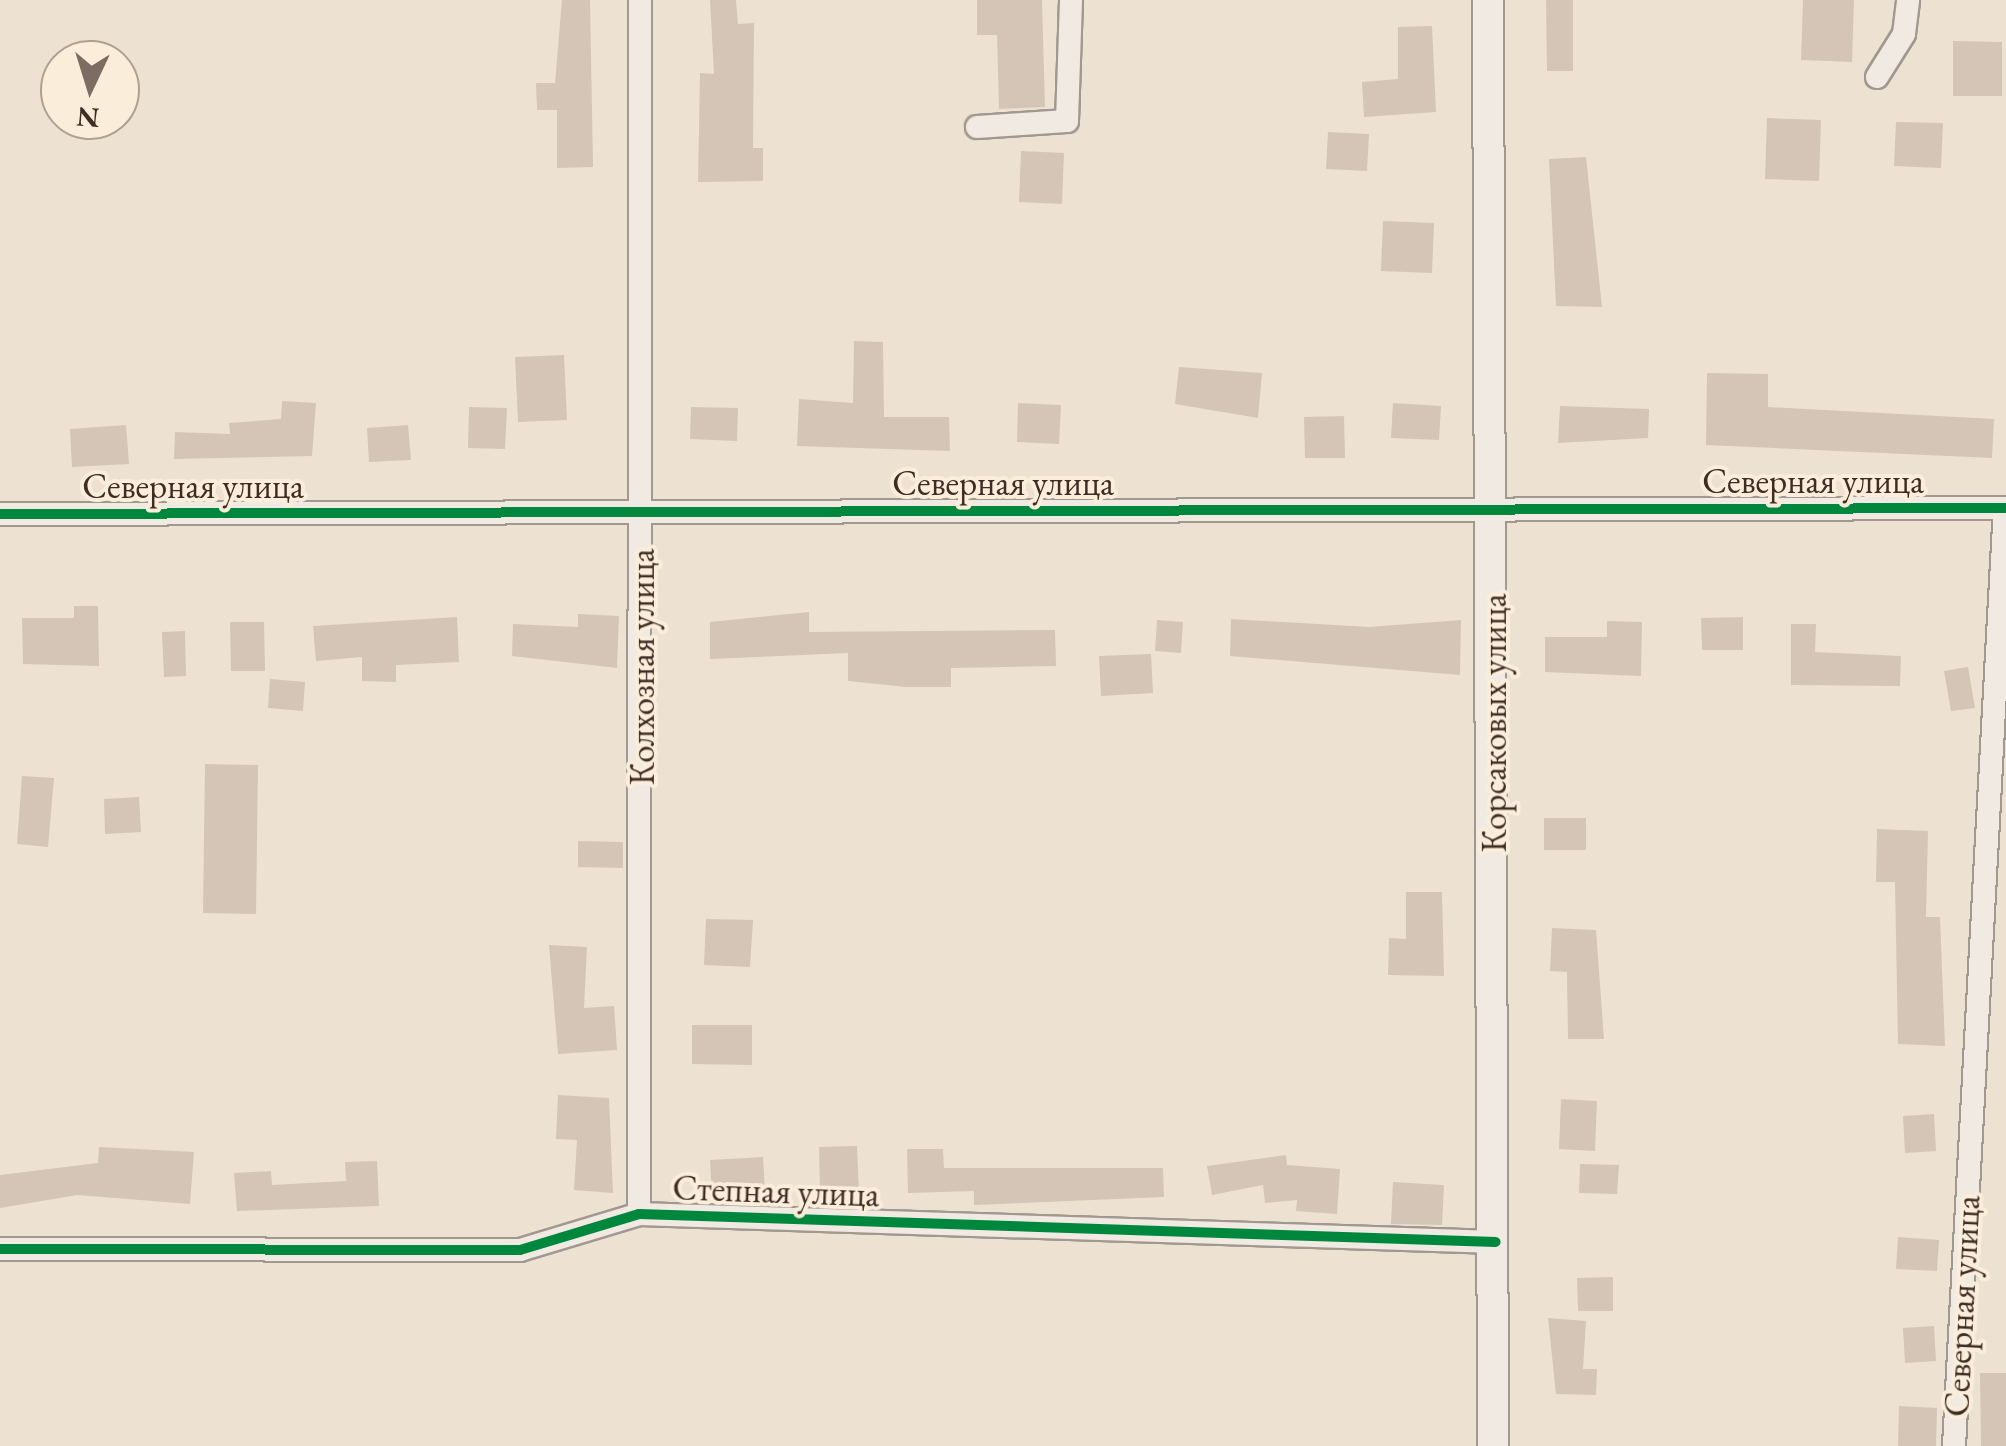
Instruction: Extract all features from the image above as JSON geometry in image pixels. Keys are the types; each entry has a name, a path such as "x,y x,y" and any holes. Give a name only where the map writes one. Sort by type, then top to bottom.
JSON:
{"street":[{"name":"Колхозная улица","path":"639,1214 640,0"},
{"path":"977,127 1067,121 1071,0"},
{"name":"Корсаковых улица","path":"1488,0 1494,509 1493,1446"},
{"path":"1877,77 1904,34 1908,0"},
{"name":"Северная улица","path":"0,514 2005,508 1954,1446"},
{"name":"Степная улица","path":"0,1249 520,1250 639,1214 1496,1242"}],"building":[{"path":"562,0 590,0 593,167 557,168 557,110 537,110 536,83 555,83"},
{"path":"710,0 736,0 738,24 754,23 753,148 763,148 763,181 698,182 700,73 714,74"},
{"path":"977,0 1042,0 1045,107 999,109 997,35 977,35"},
{"path":"1546,0 1573,0 1573,71 1547,71"},
{"path":"1803,0 1854,0 1852,62 1801,60"},
{"path":"1432,26 1436,112 1364,117 1362,82 1398,79 1398,27"},
{"path":"1953,41 2002,42 2002,96 1953,96"},
{"path":"1767,118 1821,120 1819,181 1765,179"},
{"path":"1896,122 1943,123 1941,168 1894,166"},
{"path":"1328,132 1369,134 1367,171 1326,169"},
{"path":"1021,151 1064,153 1062,204 1019,202"},
{"path":"1586,157 1602,307 1556,306 1549,159"},
{"path":"1383,221 1434,223 1432,273 1381,271"},
{"path":"854,341 883,342 884,417 949,417 950,451 797,446 799,399 853,403"},
{"path":"564,355 567,420 518,422 515,357"},
{"path":"1179,367 1262,373 1258,418 1175,404"},
{"path":"1707,373 1768,374 1768,407 1994,419 1992,458 1706,445"},
{"path":"282,401 316,403 312,456 174,459 175,432 230,434 229,423 281,419"},
{"path":"1018,403 1061,405 1059,444 1017,442"},
{"path":"1393,403 1441,406 1439,440 1391,438"},
{"path":"1560,406 1649,409 1648,438 1558,443"},
{"path":"469,407 507,408 505,449 468,448"},
{"path":"691,407 738,408 737,441 690,439"},
{"path":"1344,416 1345,458 1305,458 1304,417"},
{"path":"126,425 129,464 72,467 70,429"},
{"path":"408,425 411,460 369,462 367,428"},
{"path":"74,606 98,606 99,666 23,664 22,618 74,618"},
{"path":"809,612 809,632 1055,630 1056,666 951,668 951,687 906,687 848,681 848,653 710,659 710,622"},
{"path":"578,614 619,616 617,668 512,656 513,624 578,627"},
{"path":"457,617 459,662 396,665 396,682 362,681 362,657 316,661 313,626"},
{"path":"1743,617 1743,650 1702,650 1701,618"},
{"path":"1231,619 1369,627 1461,620 1460,675 1230,656"},
{"path":"1157,620 1183,622 1181,653 1155,651"},
{"path":"1607,621 1642,622 1641,676 1545,672 1545,637 1607,637"},
{"path":"230,622 264,622 265,671 231,671"},
{"path":"1791,624 1816,624 1815,652 1901,656 1900,686 1791,685"},
{"path":"185,631 186,676 164,677 162,632"},
{"path":"1151,654 1153,693 1101,696 1099,656"},
{"path":"1968,667 1975,708 1951,711 1944,671"},
{"path":"270,679 305,682 303,711 268,708"},
{"path":"205,764 258,765 256,914 203,913"},
{"path":"22,776 54,778 48,847 17,844"},
{"path":"139,797 141,832 105,834 104,799"},
{"path":"1544,818 1586,818 1586,850 1544,850"},
{"path":"1877,829 1928,831 1926,917 1940,917 1945,1046 1898,1044 1895,882 1876,882"},
{"path":"578,841 623,842 623,868 578,867"},
{"path":"1406,892 1442,892 1444,976 1388,975 1389,938 1406,939"},
{"path":"706,919 753,920 750,967 704,965"},
{"path":"1552,928 1596,930 1604,1039 1568,1039 1567,972 1550,971"},
{"path":"549,945 587,947 584,1008 614,1006 617,1050 558,1054"},
{"path":"692,1025 752,1025 752,1065 692,1064"},
{"path":"558,1095 609,1098 613,1193 574,1190 577,1140 556,1139"},
{"path":"1561,1099 1597,1101 1595,1151 1559,1149"},
{"path":"1934,1114 1936,1151 1905,1153 1903,1116"},
{"path":"857,1146 859,1193 820,1193 819,1147"},
{"path":"99,1147 194,1152 190,1204 77,1195 0,1208 0,1175 98,1163"},
{"path":"907,1149 943,1149 944,1168 1163,1168 1164,1197 974,1205 974,1191 908,1193"},
{"path":"1286,1155 1287,1165 1340,1169 1337,1214 1296,1211 1297,1200 1265,1203 1263,1185 1212,1195 1207,1166"},
{"path":"763,1157 765,1192 712,1196 710,1160"},
{"path":"377,1161 379,1206 237,1211 234,1173 271,1171 272,1185 346,1181 345,1162"},
{"path":"1580,1164 1619,1165 1617,1194 1579,1193"},
{"path":"1393,1182 1444,1185 1442,1225 1391,1224"},
{"path":"1898,1237 1939,1240 1937,1271 1896,1269"},
{"path":"1613,1277 1613,1311 1578,1311 1577,1278"},
{"path":"1548,1318 1586,1321 1583,1369 1597,1369 1596,1395 1556,1394"},
{"path":"1934,1326 1936,1361 1905,1363 1903,1328"},
{"path":"1980,1373 2006,1373 2006,1446 1981,1446"},
{"path":"1899,1406 1937,1408 1936,1446 1898,1446"}],"cycle path":[{"path":"0,514 2006,508"},
{"path":"0,1249 520,1250 639,1214 1496,1242"}]}
